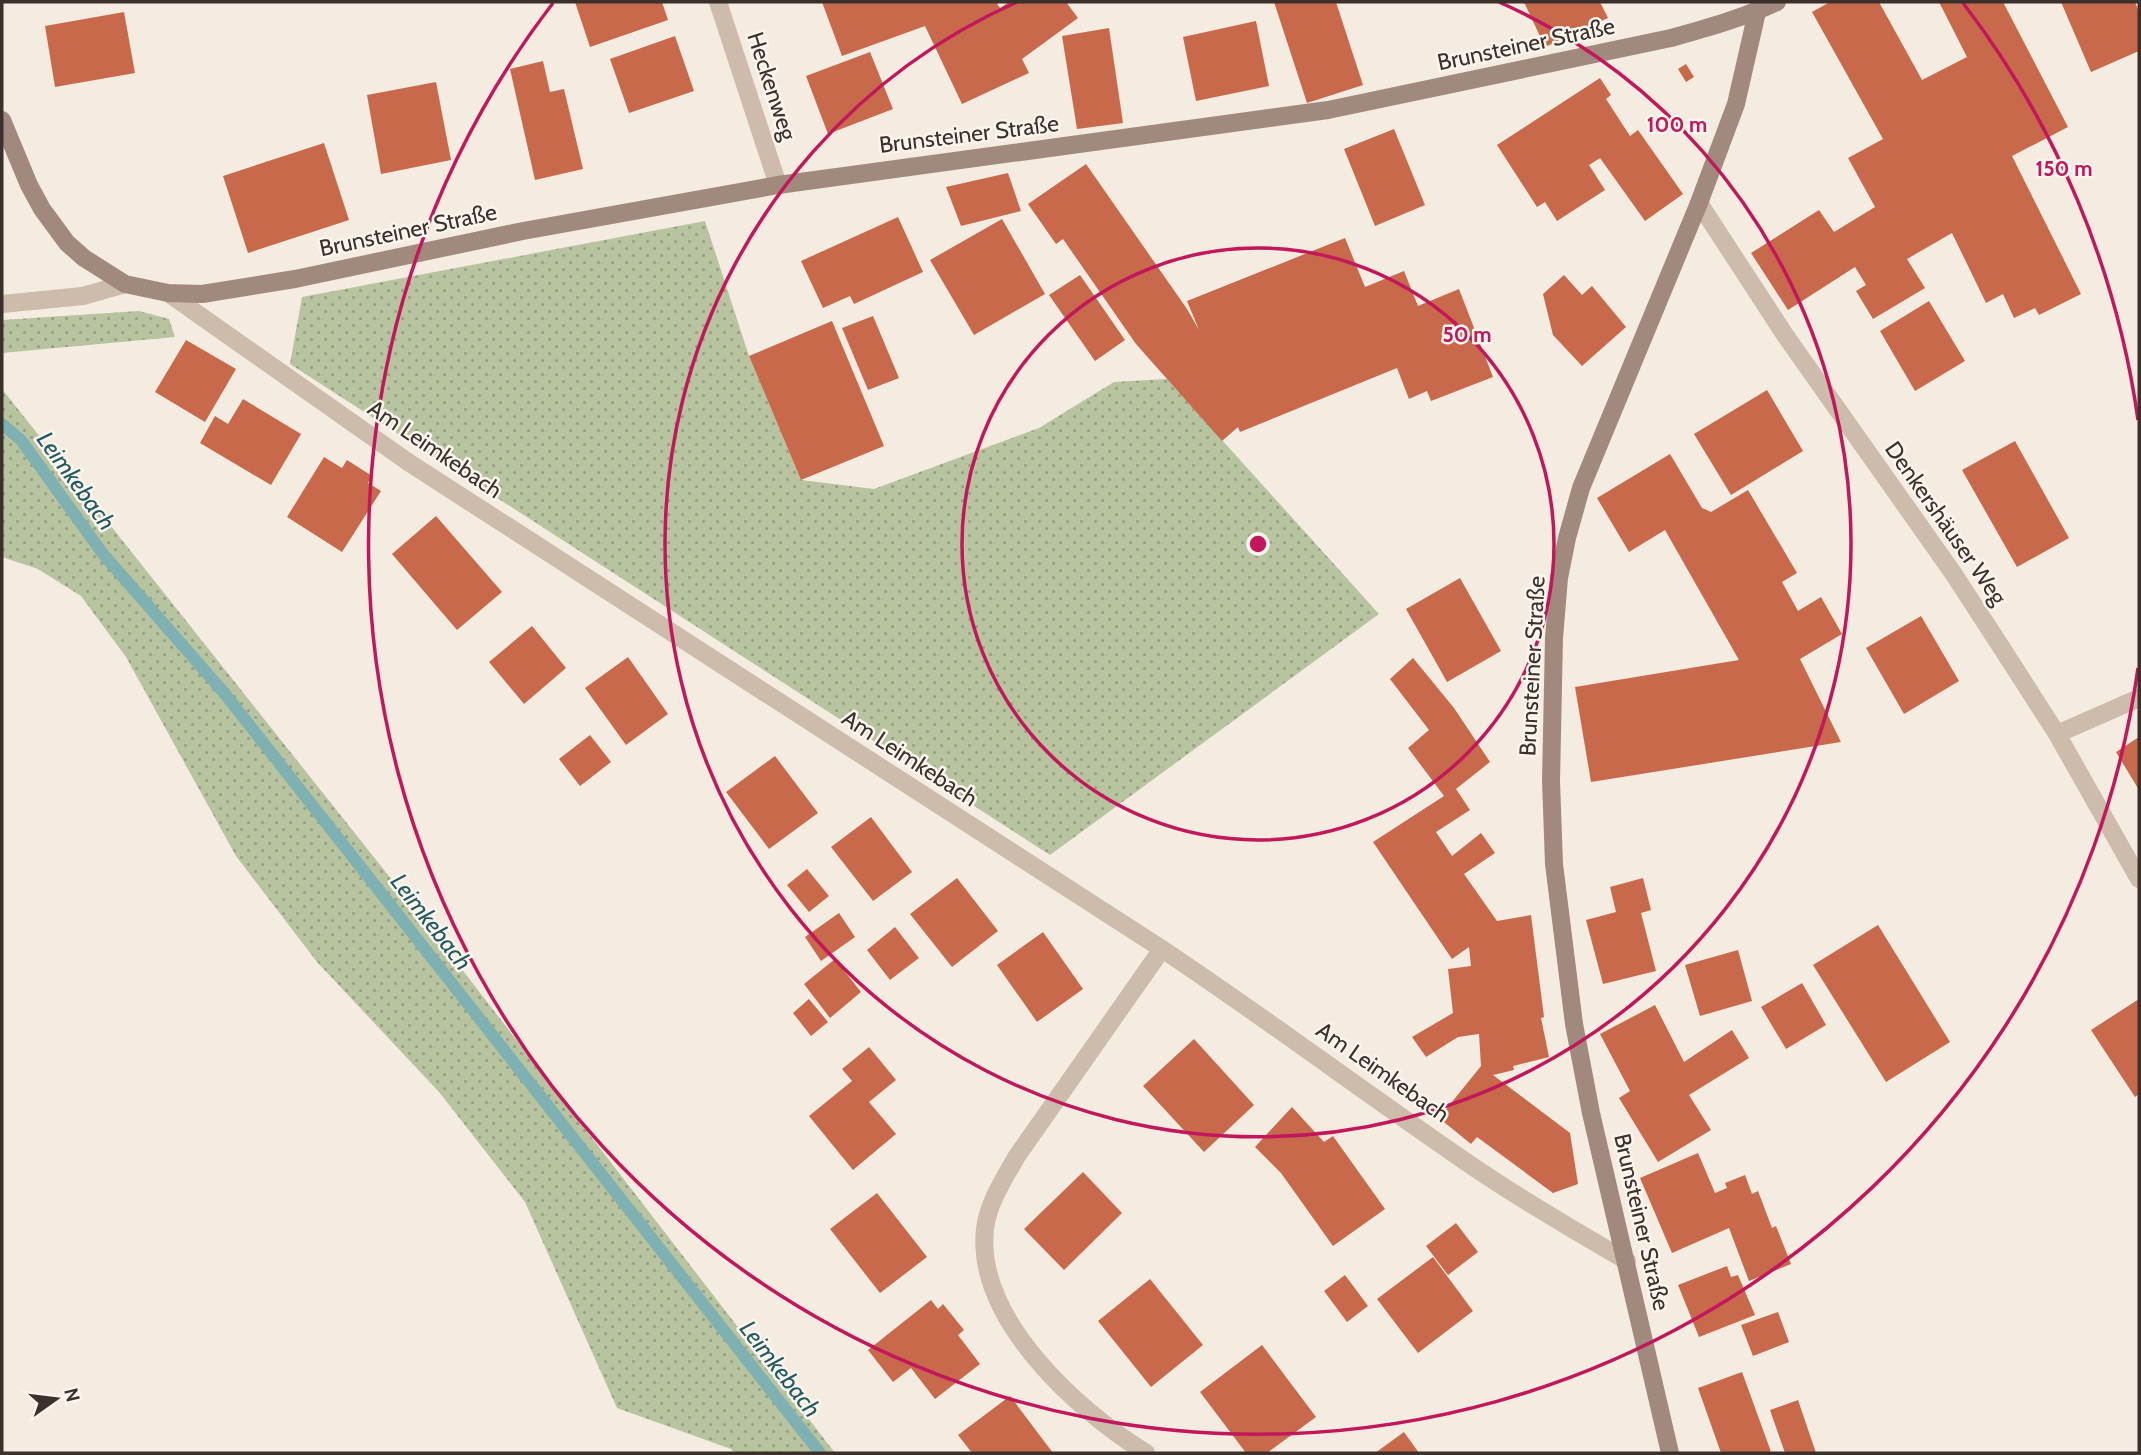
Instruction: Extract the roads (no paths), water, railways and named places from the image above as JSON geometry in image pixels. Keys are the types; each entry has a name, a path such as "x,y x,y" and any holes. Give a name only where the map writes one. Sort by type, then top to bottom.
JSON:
{"street":[{"name":"Heckenweg","path":"718,2 778,185"},
{"path":"1757,12 1777,2"},
{"name":"Brunsteiner Straße","path":"2,120 29,185 53,225 67,243 84,258 125,284 168,293 202,294 523,231 778,185 1328,110 1671,38 1757,12 1736,103 1699,203 1581,488 1562,565 1554,638 1551,781 1554,864 1574,1024 1670,1453"},
{"name":"Denkershäuser Weg","path":"1699,203 1785,335 1953,573 2057,734 2139,879"},
{"path":"2,304 83,296 125,284"},
{"name":"Am Leimkebach","path":"168,293 408,462 1162,949 1233,996 1472,1166 1542,1212 1627,1261"},
{"path":"2057,734 2139,698"},
{"path":"1146,1453 1104,1423 1073,1395 1045,1369 1020,1339 1006,1318 996,1294 985,1250 985,1230 989,1211 1017,1156 1162,949"}],"waterway":[{"name":"Leimkebach","path":"2,424 21,440 103,554 225,694 820,1453"}]}
